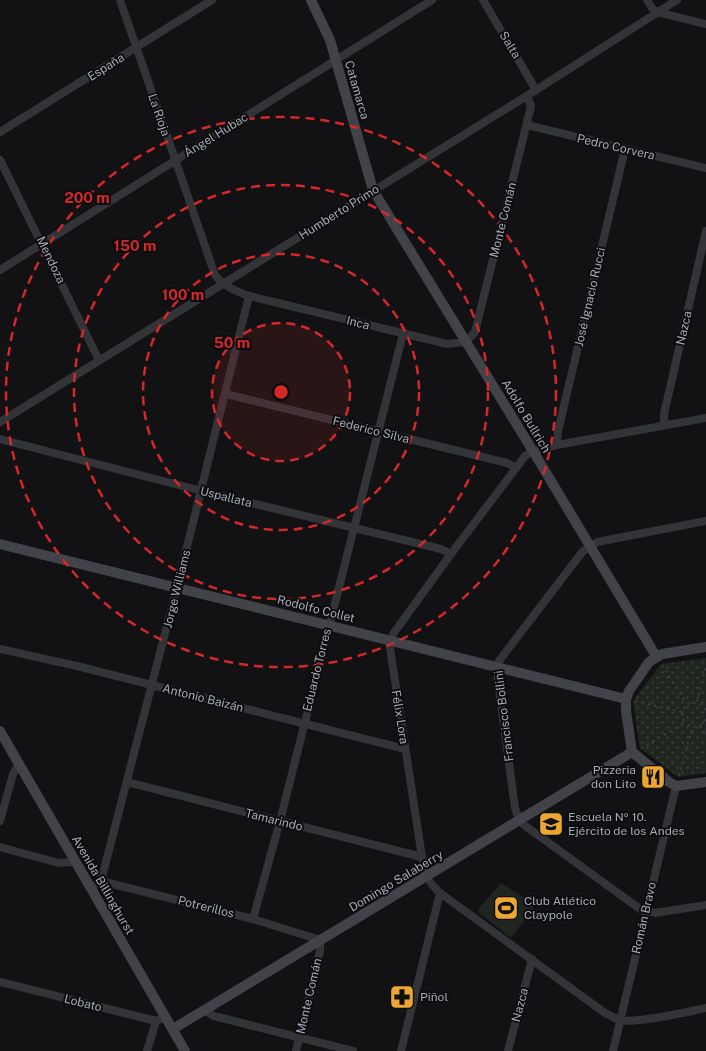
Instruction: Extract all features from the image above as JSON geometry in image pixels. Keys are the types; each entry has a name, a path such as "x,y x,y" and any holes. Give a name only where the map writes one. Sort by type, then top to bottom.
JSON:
{"street":[{"name":"La Rioja","path":"120,0 174,160 216,275 223,284"},
{"name":"España","path":"0,132 212,0"},
{"name":"Catamarca","path":"311,0 324,25 336,60 373,190"},
{"name":"Ángel Hubac","path":"0,270 432,0"},
{"name":"Salta","path":"483,0 536,90"},
{"path":"647,0 657,12 706,24"},
{"name":"Humberto Primo","path":"0,422 527,96 677,0"},
{"name":"Monte Comán","path":"466,342 472,337 478,324 532,106 527,96"},
{"name":"Pedro Corvera","path":"527,125 706,168"},
{"name":"José Ignacio Rucci","path":"557,445 558,431 625,149"},
{"name":"Mendoza","path":"0,160 99,360"},
{"name":"Adolfo Bullrich","path":"373,190 533,450 656,656"},
{"name":"Nazca","path":"664,425 664,414 706,231"},
{"path":"223,284 249,296"},
{"name":"Inca","path":"249,296 447,344 466,342"},
{"name":"Jorge Williams","path":"101,881 202,491 249,296"},
{"name":"Eduardo Torres","path":"253,919 280,821 403,334"},
{"name":"Federico Silva","path":"226,394 507,463 516,468"},
{"path":"390,641 393,634 451,554 525,456 533,450 706,418"},
{"name":"Uspallata","path":"0,439 202,491 441,549 451,554"},
{"path":"590,545 597,542 706,521"},
{"name":"Rodolfo Collet","path":"0,544 626,699"},
{"name":"Francisco Bollini","path":"520,819 515,808 497,667 499,661 576,558 590,545"},
{"name":"Félix Lora","path":"390,641 426,878"},
{"path":"706,647 656,656 644,669 629,691 626,699 632,752 676,786 706,782"},
{"name":"Antonio Baizán","path":"0,649 405,749"},
{"name":"Avenida Billinghurst","path":"0,731 74,862 185,1051"},
{"name":"Domingo Salaberry","path":"173,1029 632,752"},
{"path":"0,821 13,774 19,763"},
{"name":"Tamarindo","path":"127,782 422,857"},
{"name":"Román Bravo","path":"612,1051 676,786"},
{"path":"520,819 524,825 635,907 646,912 665,912 706,905"},
{"path":"0,847 59,863 74,862"},
{"path":"426,878 440,893 605,1013 620,1020 641,1020 706,1008"},
{"path":"91,888 101,881"},
{"name":"Potrerillos","path":"101,881 253,919 312,936 320,942"},
{"path":"401,1051 440,893"},
{"name":"Monte Comán","path":"296,1051 320,951 320,942"},
{"name":"Nazca","path":"508,1051 532,960"},
{"name":"Lobato","path":"0,982 156,1021"},
{"path":"204,1010 214,1016 353,1051"},
{"path":"147,1051 156,1021 166,1017"}],"path":[{"path":"656,656 687,704"},
{"path":"697,702 706,666"},
{"path":"626,699 682,712"},
{"path":"706,710 697,702 687,704 682,712 683,720 692,727 700,726 706,719"},
{"path":"632,752 685,723"},
{"path":"700,726 706,735"},
{"path":"676,786 692,727"}],"shaded area":[{"path":"706,658 706,773 678,777 640,748 633,701 661,664"},
{"name":"Club Atlético Claypole","path":"501,883 535,905 511,938 477,911"}],"place":[{"name":"Pizzeria don Lito","path":"653,777"},
{"name":"Escuela Nº 10. Ejército de los Andes","path":"551,824"},
{"name":"Club Atlético Claypole","path":"506,908"},
{"name":"Piñol","path":"402,997"}]}
